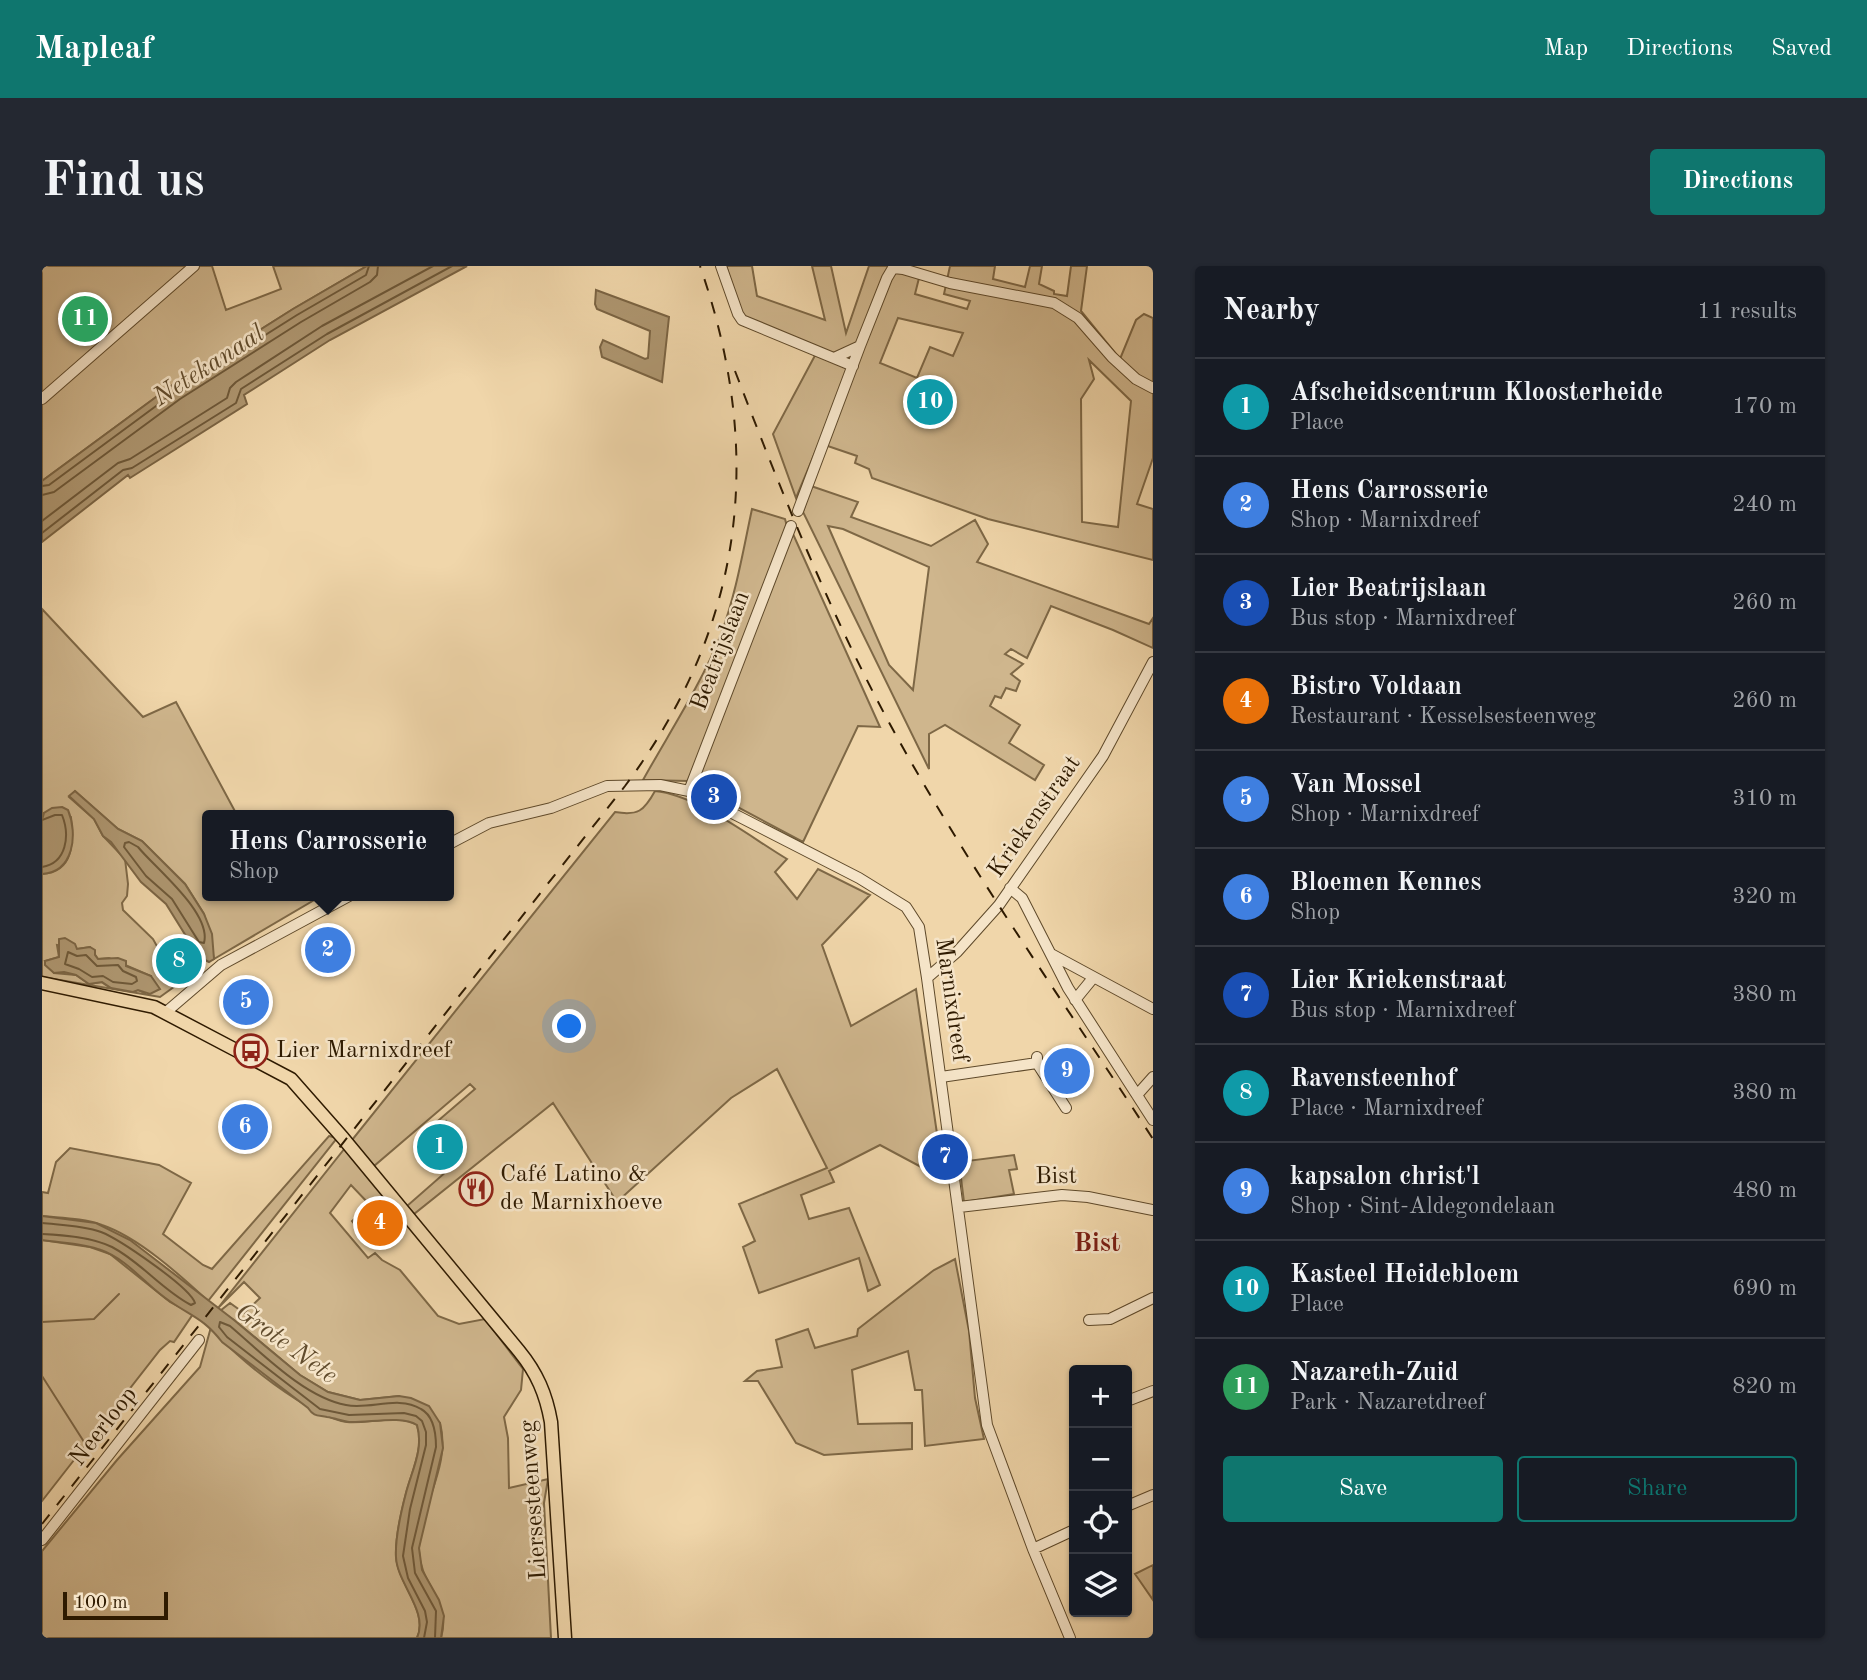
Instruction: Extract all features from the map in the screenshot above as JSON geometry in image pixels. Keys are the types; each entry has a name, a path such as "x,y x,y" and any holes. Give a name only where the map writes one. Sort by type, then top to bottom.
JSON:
{"main road":[{"name":"Liersesteenweg","path":"42,983 142,1003 291,1079 502,1331 534,1372 548,1406 565,1638"}],"street":[{"path":"42,399 194,266"},
{"path":"721,266 737,314 743,320 853,366"},
{"path":"798,511 860,346 893,268 950,283 1054,303 1078,318 1124,369 1153,388"},
{"path":"835,358 860,346"},
{"path":"835,358 842,370 845,387"},
{"name":"Beatrijslaan","path":"689,791 792,526"},
{"name":"Kriekenstraat","path":"927,978 938,971 979,929 1010,888 1103,756 1153,662"},
{"name":"Marnixdreef","path":"454,841 489,823 551,808 607,786 660,785 689,791 859,878 906,907 919,927 927,978 985,1416 1033,1549 1070,1638"},
{"path":"1010,888 1022,898 1075,1000 1153,1120"},
{"path":"165,1013 221,965 340,901"},
{"path":"1050,954 1153,1009"},
{"path":"1075,1000 1093,978"},
{"path":"941,1077 1037,1060 1066,1108"},
{"path":"1137,1095 1153,1077"},
{"name":"Bist","path":"959,1207 1062,1195 1088,1197 1153,1210"},
{"path":"1089,1320 1110,1319 1153,1298"},
{"name":"Neerloop","path":"42,1540 199,1340"},
{"path":"1132,1399 1153,1391"},
{"path":"1132,1504 1153,1495"},
{"path":"1033,1549 1069,1532"}],"shaded area":[{"path":"42,266 212,266 226,310 281,289 273,266 367,266 171,386 42,481"},
{"path":"726,266 752,266 757,296 825,320 812,266 831,266 846,333 869,266 889,266 919,278 915,294 967,309 970,301 944,294 950,266 995,266 993,279 1025,287 1030,266 1042,266 1039,284 1054,291 1054,294 1067,296 1071,266 1087,266 1081,311 1120,359 1136,320 1144,314 1153,318 1153,458 1137,504 1153,509 1153,560 988,519 872,478 869,469 855,463 857,456 819,443 796,498 773,434 819,348 743,317","holes":["898,318 963,333 953,356 930,347 917,378 880,363","1089,360 1131,401 1118,527 1082,522 1081,399 1094,379"]},
{"path":"811,486 858,502 851,517 931,546 975,520 988,544 977,562 1149,624 1153,618 1153,648 1051,606 1027,658 1011,649 1005,654 1023,664 1011,674 1020,681 1016,691 1006,688 1001,698 995,696 990,706 1020,725 1009,743 1044,765 1035,780 945,725 929,734 929,769 803,512","holes":["828,526 843,529 929,567 913,690 889,665"]},
{"path":"752,509 785,519 790,538 793,534 880,727 858,726 803,842 689,781 643,780 694,690 721,634 735,588"},
{"path":"42,609 143,717 176,702 234,810 202,810 202,901 313,901 214,959 204,914 185,884 142,841 118,829 75,791 69,797 94,819 103,836 125,859 128,884 127,896 122,903 123,910 153,939 178,984 160,997 125,991 138,990 145,993 151,976 109,958 98,959 90,947 77,949 57,945 59,957 45,961 54,973 76,975 89,984 102,982 119,990 42,977 42,874 61,868 70,854 72,836 71,817 44,813 42,820"},
{"path":"655,791 671,794 705,808 787,859 775,872 797,899 818,869 870,895 822,945 851,1026 916,989 943,1175 936,1175 880,1145 829,1171 834,1182 801,1195 809,1219 849,1208 880,1285 868,1291 859,1258 759,1293 743,1247 755,1241 739,1204 827,1168 777,1069 731,1098 617,1202 553,1103 414,1214 407,1206 447,1171 439,1162 462,1140 446,1121 434,1132 436,1135 424,1144 418,1138 475,1089 470,1084 374,1166 352,1140 615,812 629,813 639,810"},
{"path":"329,1136 337,1138 208,1301 130,1238 87,1221 42,1216 42,1192 48,1193 56,1162 70,1148 159,1165 191,1183 163,1234 212,1269"},
{"path":"345,1148 387,1197 380,1205 377,1202 356,1226 352,1221 370,1205 351,1185 330,1213 368,1258 375,1253 400,1270 438,1316 459,1324 485,1319 523,1369 521,1390 504,1417 508,1438 509,1488 548,1479 544,1503 551,1638 441,1638 442,1613 424,1574 419,1551 420,1535 442,1455 440,1423 399,1396 360,1400 328,1392 300,1375 220,1311 230,1303 244,1313 260,1298 244,1282 218,1308"},
{"path":"1014,1155 1017,1169 1009,1170 1014,1194 964,1202 959,1162"},
{"path":"42,1240 90,1247 110,1254 170,1302 193,1314 174,1342 170,1341 160,1350 42,1501"},
{"path":"955,1259 969,1331 975,1398 984,1439 925,1446 922,1390 915,1390 908,1351 852,1370 858,1424 912,1423 912,1449 824,1455 796,1443 758,1381 745,1381 757,1371 782,1367 776,1340 808,1329 815,1348 857,1336 858,1329 934,1270"},
{"path":"211,1327 254,1369 294,1398 332,1418 347,1422 402,1420 417,1425 418,1451 402,1508 396,1557 419,1618 417,1638 42,1638 42,1551 117,1460 200,1367"},
{"path":"1153,1565 1153,1600 1135,1574"}],"water":[{"name":"Netekanaal","path":"367,266 467,266 330,340 244,395 247,404 130,478 128,475 42,542 42,481 171,386"},
{"path":"596,290 669,317 662,382 602,357 600,347 603,340 648,358 650,331 597,309"},
{"path":"75,791 118,829 142,841 185,884 204,914 212,934 214,959 209,962 199,957 166,904 141,882 111,842 103,836 94,819 69,796"},
{"path":"62,807 68,810 71,820 71,850 61,867 42,874 44,813 52,808"},
{"path":"65,938 75,944 77,949 90,947 95,950 98,959 118,958 126,961 126,966 151,976 160,989 150,994 138,990 133,992 111,988 102,982 89,984 76,975 64,972 54,973 45,965 45,961 59,957 59,939"},
{"name":"Grote Nete","path":"42,1216 96,1223 130,1240 300,1375 328,1392 360,1400 399,1396 429,1406 440,1423 443,1448 419,1548 422,1570 439,1600 444,1616 441,1638 417,1638 419,1618 401,1577 396,1557 400,1516 418,1451 417,1425 402,1420 349,1422 314,1414 222,1342 204,1323 162,1296 111,1254 94,1248 42,1240"}],"waterway":[{"path":"42,1322 94,1319 119,1294"},
{"path":"42,1376 86,1445"}],"railway":[{"path":"42,1524 625,786 665,725 696,664 719,600 732,536 736,471 733,404 720,335 700,266"},
{"path":"735,371 823,588 885,715 947,824 1153,1139"}],"place":[{"name":"Nazareth-Zuid","path":"85,319"},
{"name":"Kasteel Heidebloem","path":"930,402"},
{"name":"Lier Beatrijslaan","path":"714,797"},
{"name":"Hens Carrosserie","path":"328,950"},
{"name":"Ravensteenhof","path":"179,961"},
{"name":"Van Mossel","path":"246,1002"},
{"name":"Lier Marnixdreef","path":"251,1051"},
{"name":"kapsalon christ'l","path":"1067,1071"},
{"name":"Bloemen Kennes","path":"245,1127"},
{"name":"Afscheidscentrum Kloosterheide","path":"440,1147"},
{"name":"Lier Kriekenstraat","path":"945,1157"},
{"name":"Café Latino & de Marnixhoeve","path":"476,1189"},
{"name":"Bistro Voldaan","path":"380,1223"}],"district":[{"name":"Bist","path":"1097,1244"}]}
